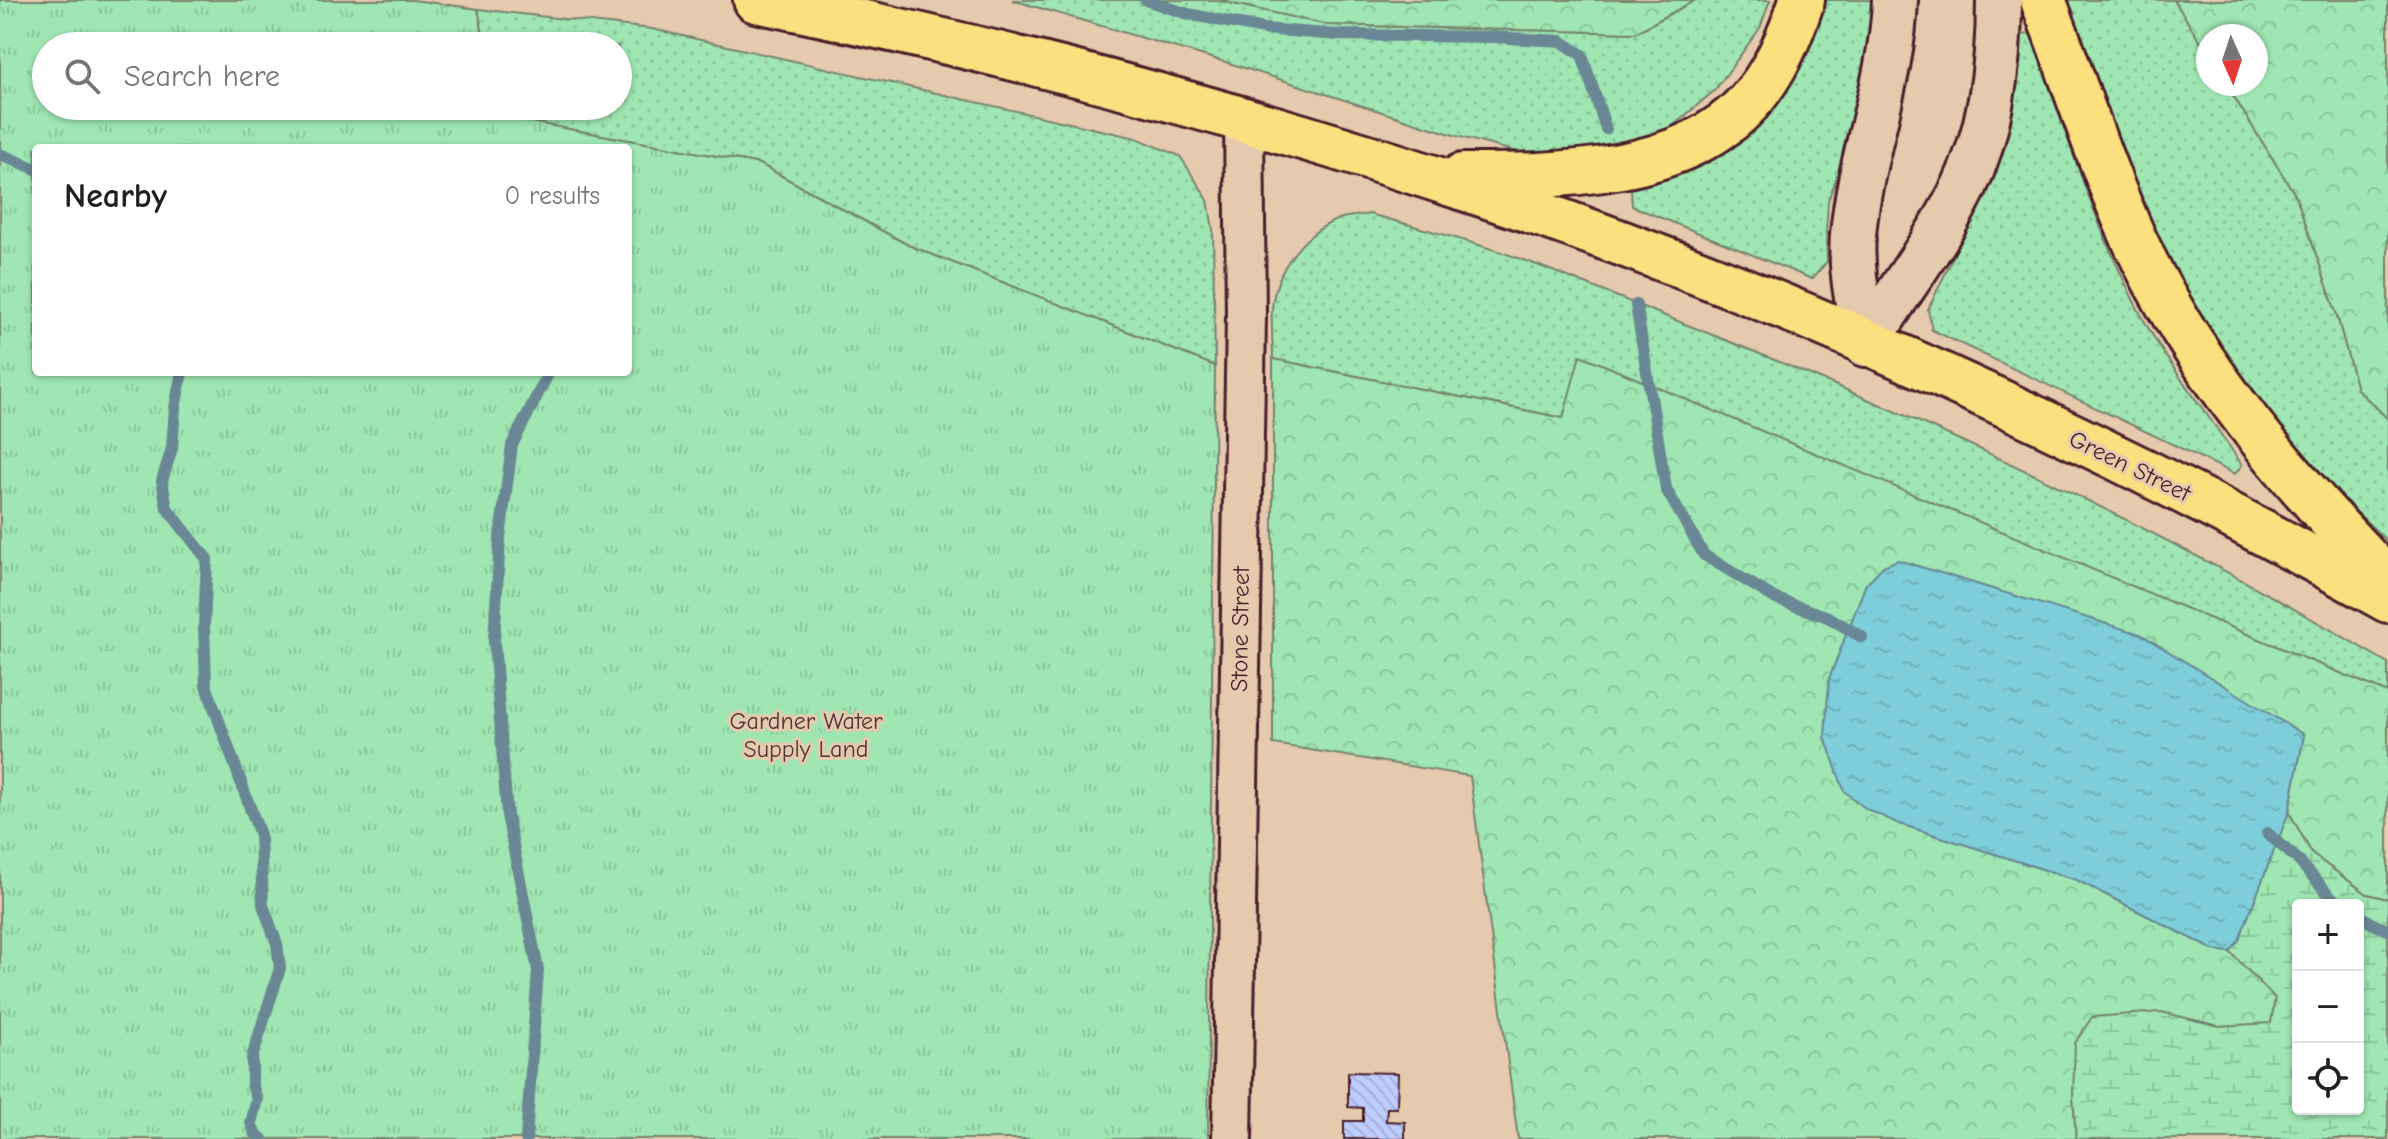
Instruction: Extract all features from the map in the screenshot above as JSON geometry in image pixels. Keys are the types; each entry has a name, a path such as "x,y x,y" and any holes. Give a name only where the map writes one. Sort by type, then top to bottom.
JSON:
{"highway":[{"name":"Green Street","path":"756,0 1053,67 1244,119 1426,176 1643,252 1866,344 2037,421 2179,490 2388,600"},
{"path":"1426,176 1598,171 1642,162 1680,148 1717,129 1748,104 1780,57 1802,0"},
{"path":"2043,0 2107,176 2135,241 2170,305 2210,370 2273,451 2388,581"}],"street":[{"path":"1866,344 1854,273 1853,235 1860,183 1888,73 1895,0"},
{"path":"1866,344 1945,223 1965,185 1992,91 1999,0"},
{"name":"Stone Street","path":"1232,1139 1246,317 1244,119"}],"green space":[{"name":"Gardner Water Supply Land","path":"0,0 413,0 478,9 482,32 32,32 32,120 520,120 760,164 908,245 1215,366 1208,1139 0,1139"},
{"path":"1012,0 1216,0 1328,25 1635,33 1695,0 1770,0 1760,28 1715,90 1667,131 1596,157 1540,158 1457,136 1232,64"},
{"path":"1216,0 1695,0 1635,33 1328,25"},
{"path":"1822,0 1877,0 1861,107 1828,201 1827,262 1812,279 1632,206 1631,189 1671,178 1720,149"},
{"path":"2064,0 2174,0 2196,35 2196,96 2234,96 2296,196 2336,312 2357,389 2388,419 2388,542 2299,457 2236,375 2147,233"},
{"path":"2174,0 2388,0 2388,419 2357,389 2336,312 2296,196 2234,96 2268,96 2268,24 2196,24 2196,35"},
{"path":"478,9 652,29 1136,138 1180,156 1208,200 1213,229 1215,366 908,245 760,164 520,120 632,120 632,32 482,32"},
{"path":"2032,34 2081,175 2123,280 2163,353 2242,465 2235,474 1932,330 1928,310 1981,198 2018,35"},
{"path":"1370,214 1484,246 1564,275 1780,362 2046,480 2219,568 2388,663 2388,693 1580,356 1564,418 1273,359 1274,295 1293,255 1326,225 1343,218"},
{"path":"1580,355 2388,693 2388,899 2367,894 2312,854 2289,812 2304,735 1866,584 1829,679 1897,823 2077,880 2214,950 2230,952 2275,998 2271,1024 2219,1026 2161,1012 2073,1094 2076,1139 1518,1139 1470,776 1273,744 1273,359 1563,418"},
{"path":"2289,812 2312,854 2367,894 2388,899 2388,1139 2076,1139 2073,1094 2075,1043 2092,1017 2161,1012 2219,1026 2271,1023 2275,998 2230,952 2239,940"}],"water":[{"path":"1898,560 2140,634 2304,735 2289,812 2239,940 2230,952 2214,950 2077,880 1897,823 1866,809 1844,791 1825,737 1829,679 1866,584 1883,566"}],"building":[{"path":"1348,1072 1398,1073 1397,1108 1387,1108 1386,1121 1405,1122 1405,1139 1344,1139 1344,1121 1363,1121 1363,1108 1348,1107"}],"waterway":[{"path":"1146,0 1188,14 1264,29 1338,35 1561,41 1582,55 1606,129"},
{"path":"0,154 32,167"},
{"path":"1636,305 1666,489 1704,555 1776,599 1828,617 1862,637"},
{"path":"181,376 172,448 162,481 167,508 207,559 204,626 206,685 260,835 263,905 277,944 280,968 252,1058 252,1085 257,1099 251,1123 262,1139"},
{"path":"526,1139 538,970 507,815 494,641 500,538 512,445 547,376"},
{"path":"2267,833 2297,859 2334,899"},
{"path":"2364,918 2388,930"}]}
